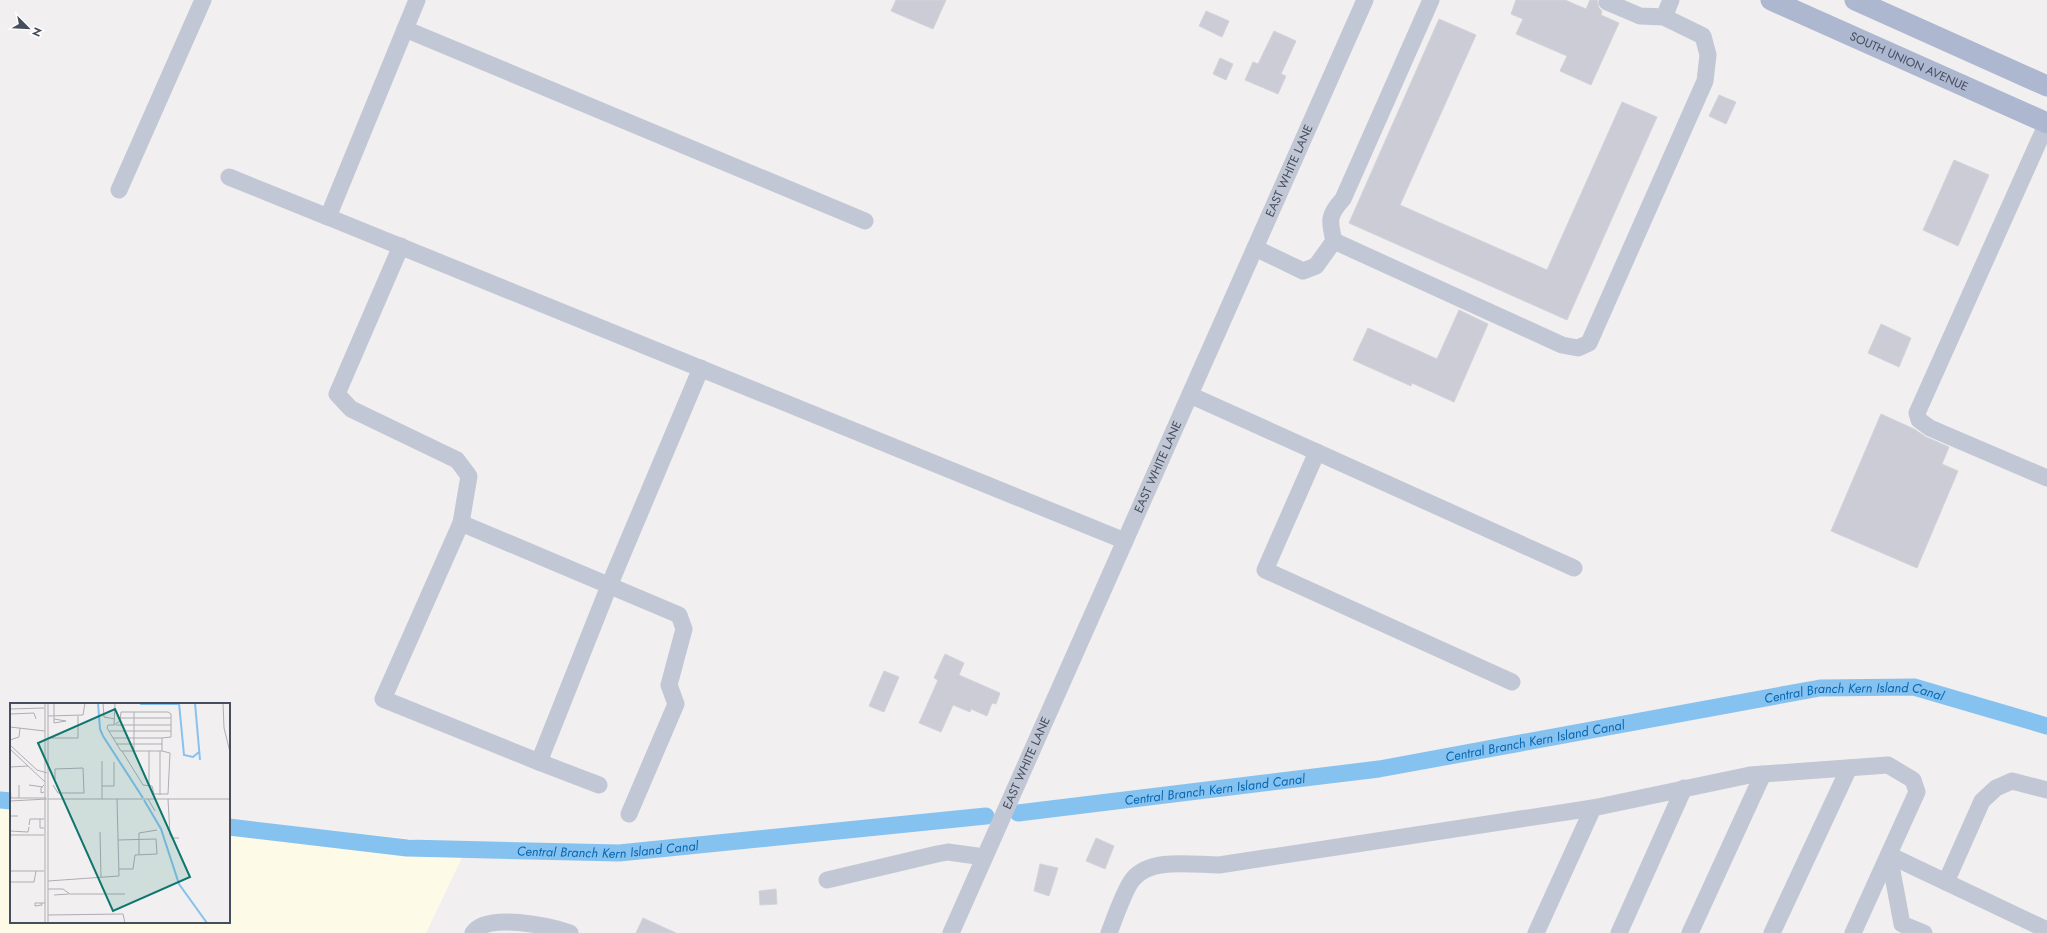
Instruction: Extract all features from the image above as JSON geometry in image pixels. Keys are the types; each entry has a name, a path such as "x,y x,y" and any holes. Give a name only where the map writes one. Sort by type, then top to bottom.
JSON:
{"main road":[{"name":"SOUTH UNION AVENUE","path":"1771,0 2047,123"},
{"path":"1856,0 2047,86"},
{"path":"2023,112 2047,108"}],"street":[{"path":"119,190 203,0"},
{"path":"328,217 417,0"},
{"name":"EAST WHITE LANE","path":"951,933 1365,0"},
{"path":"1255,248 1303,271 1316,266 1334,241 1330,224 1331,214 1343,199 1431,0"},
{"path":"1664,17 1671,0"},
{"path":"1334,241 1562,345 1578,348 1589,342 1705,82 1708,55 1703,36 1664,17 1640,16 1606,2"},
{"path":"405,29 864,221"},
{"path":"2047,123 1917,413 1919,420 1930,428 2047,478"},
{"path":"229,177 1125,541"},
{"path":"401,246 337,394 351,409 457,460 469,476 461,523 383,699 599,785"},
{"path":"539,762 609,586 701,368"},
{"path":"1190,395 1574,568"},
{"path":"1317,452 1265,570 1512,682"},
{"path":"461,523 679,615 684,629 669,685 676,704 629,814"},
{"path":"1109,933 1133,879 1146,867 1162,864 1219,865 1593,808 1684,788 1763,774 1888,765 1913,780 1917,792 1853,933"},
{"path":"1772,933 1849,768"},
{"path":"1690,933 1763,774"},
{"path":"1946,882 1982,801 1996,788 2012,781 2047,790"},
{"path":"1619,933 1684,788"},
{"path":"1536,933 1593,808"},
{"path":"827,880 948,852 984,858"},
{"path":"1889,855 2047,930"},
{"path":"1889,855 1902,924 1924,933"},
{"path":"472,933 476,928 497,921 519,922 559,929 570,933"}],"shaded area":[{"path":"0,796 10,797 10,923 230,923 230,820 468,845 426,933 0,933"}],"building":[{"path":"896,0 946,0 933,29 891,11"},
{"path":"1516,0 1565,0 1586,9 1590,0 1597,0 1599,8 1602,11 1601,15 1619,23 1591,85 1560,71 1567,56 1516,34 1523,19 1511,14"},
{"path":"1206,11 1229,21 1222,37 1199,26"},
{"path":"1439,19 1476,35 1400,205 1547,270 1622,102 1657,117 1567,320 1349,223"},
{"path":"1274,31 1296,41 1281,74 1286,76 1278,94 1245,80 1253,62 1258,64"},
{"path":"1220,58 1233,64 1226,80 1213,74"},
{"path":"1719,95 1736,102 1726,124 1709,116"},
{"path":"1954,160 1989,175 1958,246 1923,230"},
{"path":"1459,310 1488,324 1454,402 1412,383 1411,386 1353,360 1368,328 1437,359"},
{"path":"1881,324 1911,338 1899,367 1868,353"},
{"path":"1881,414 1949,447 1942,464 1958,471 1917,568 1831,531"},
{"path":"945,654 964,663 959,675 1000,693 996,704 992,703 987,716 971,709 970,712 953,705 941,732 919,723 938,680 934,678"},
{"path":"884,671 899,677 884,712 869,706"},
{"path":"1096,838 1114,846 1105,869 1086,861"},
{"path":"1040,864 1058,868 1049,896 1034,891"},
{"path":"776,889 777,904 760,905 759,891"},
{"path":"643,918 676,933 636,933"}],"waterway":[{"name":"Central Branch Kern Island Canal","path":"1018,813 1379,769 1820,688 1914,687 2047,726"},
{"name":"Central Branch Kern Island Canal","path":"0,800 10,801"},
{"name":"Central Branch Kern Island Canal","path":"230,827 407,848 619,853 986,816"}]}
